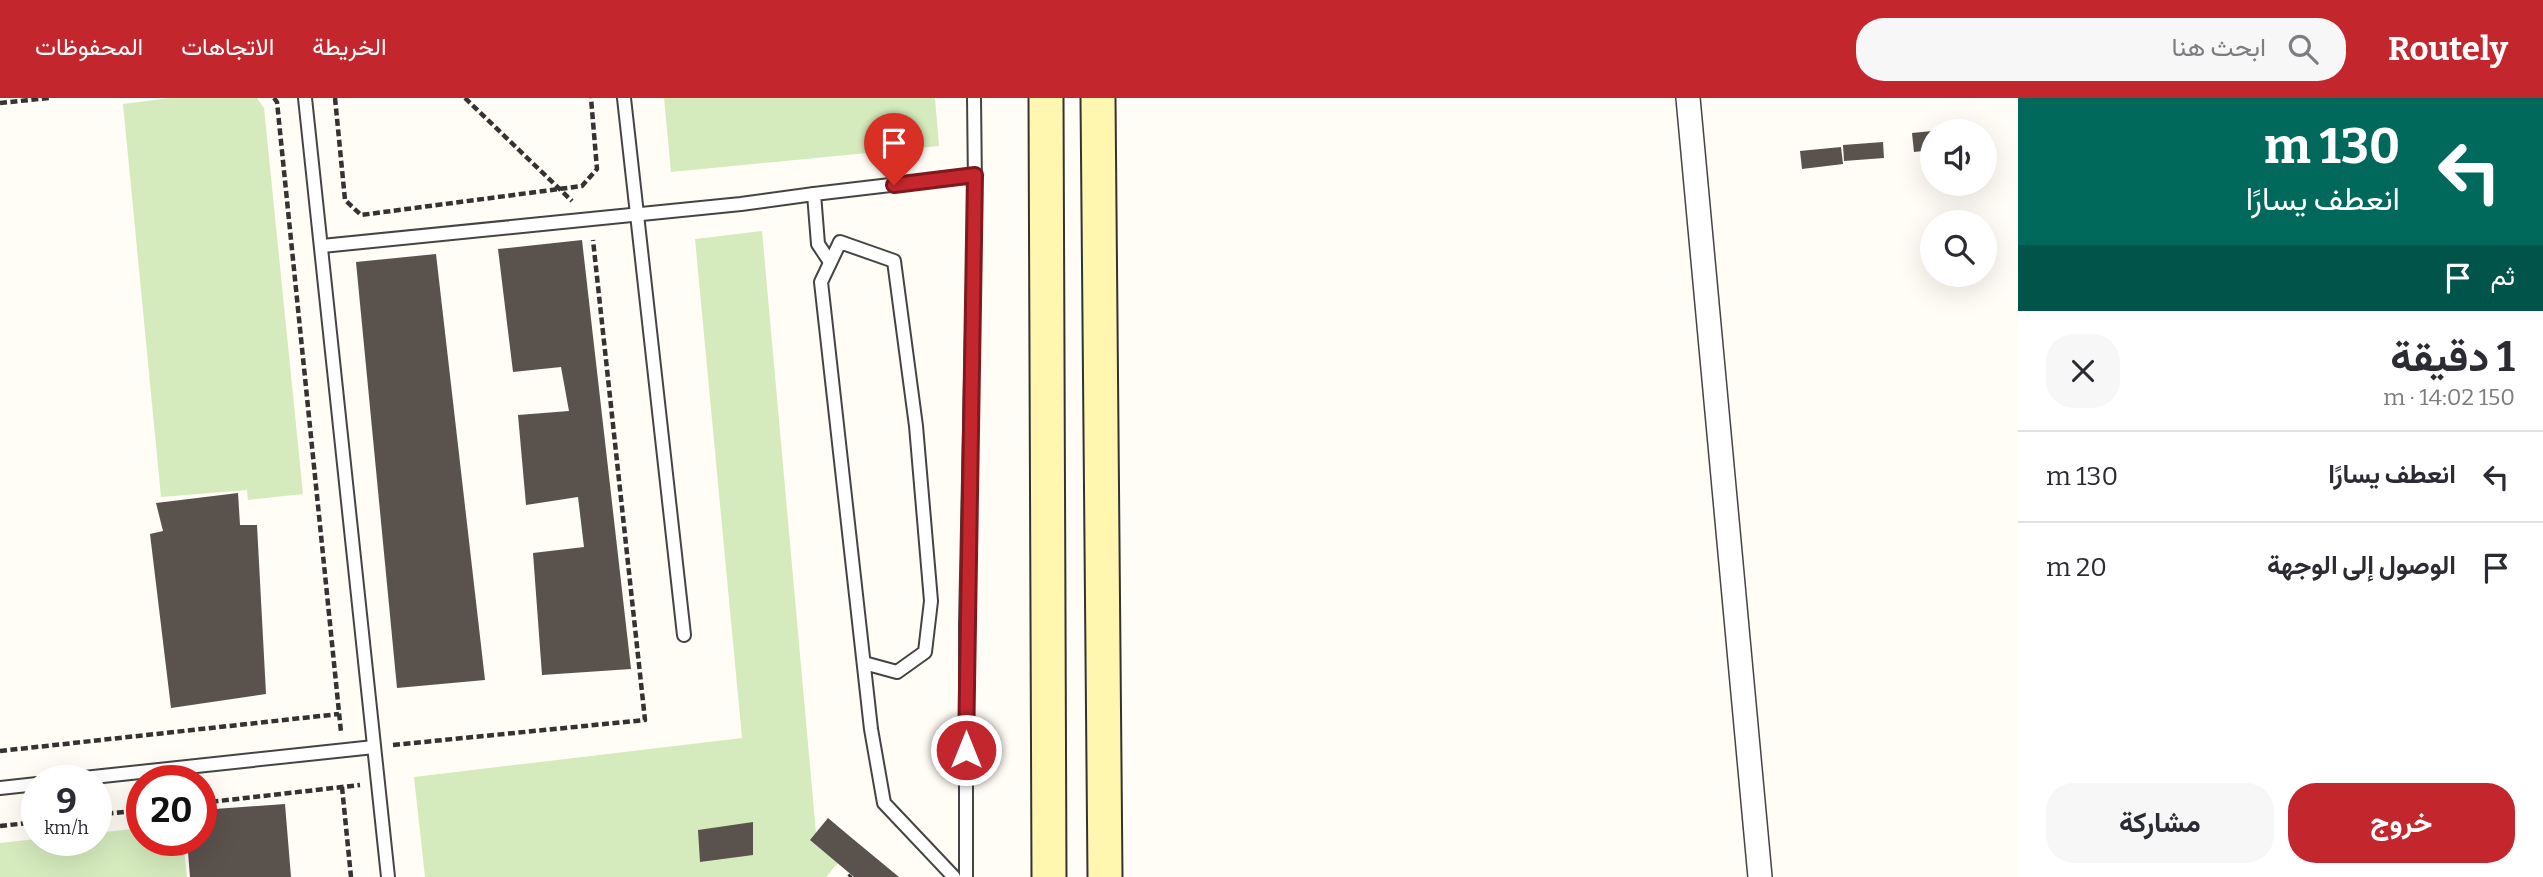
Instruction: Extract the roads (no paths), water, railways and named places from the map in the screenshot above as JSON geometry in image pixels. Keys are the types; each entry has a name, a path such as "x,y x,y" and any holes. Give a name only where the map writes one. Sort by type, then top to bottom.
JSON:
{"main road":[{"path":"1046,98 1049,877"},
{"path":"1098,98 1105,877"}],"street":[{"path":"1688,98 1760,877"}],"lane":[{"path":"305,98 388,877"},
{"path":"624,98 684,635"},
{"path":"966,877 966,624 975,175 974,98"},
{"path":"322,246 637,215 975,175"},
{"path":"814,194 818,244 830,262"},
{"path":"864,663 897,672 925,652 931,601 916,426 894,261 840,242 821,282 864,663 884,803 954,877"},
{"path":"112,775 374,747"},
{"path":"0,788 21,785"}]}
